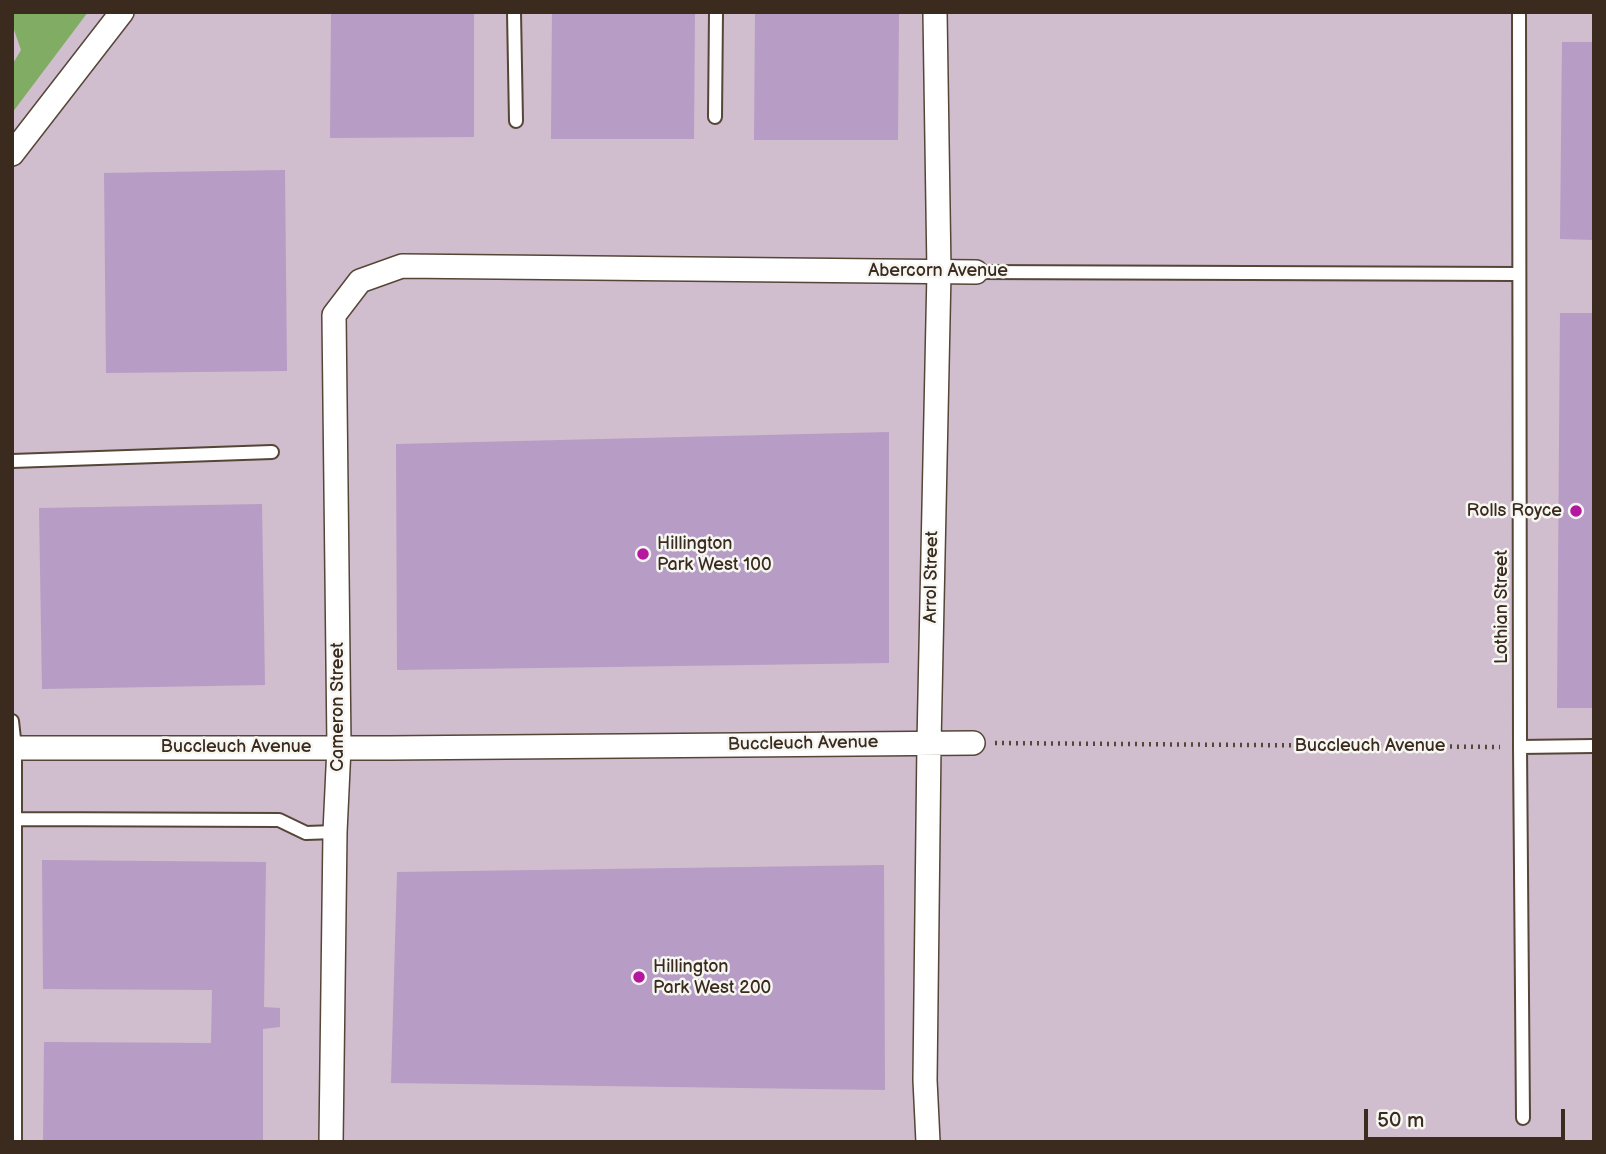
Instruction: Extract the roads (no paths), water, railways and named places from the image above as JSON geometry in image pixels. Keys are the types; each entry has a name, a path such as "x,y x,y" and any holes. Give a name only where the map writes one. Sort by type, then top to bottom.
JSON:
{"street":[{"path":"12,154 122,12"},
{"name":"Arrol Street","path":"928,1142 925,1080 929,743 939,272 935,12"},
{"name":"Abercorn Avenue","path":"360,281 402,266 976,272"},
{"name":"Cameron Street","path":"331,1142 335,832 339,747 334,315 360,281"},
{"name":"Buccleuch Avenue","path":"14,748 973,743"}],"lane":[{"path":"514,12 516,121"},
{"path":"715,117 716,12"},
{"name":"Lothian Street","path":"1519,12 1523,1118"},
{"name":"Abercorn Avenue","path":"976,272 1519,274"},
{"path":"12,461 272,452"},
{"path":"12,721 15,819 15,1142"},
{"path":"1520,747 1594,746"},
{"path":"15,819 279,820 306,833 335,832"}],"place":[{"name":"Rolls Royce","path":"1576,511"},
{"name":"Hillington Park West 100","path":"643,554"},
{"name":"Hillington Park West 200","path":"639,977"}]}
